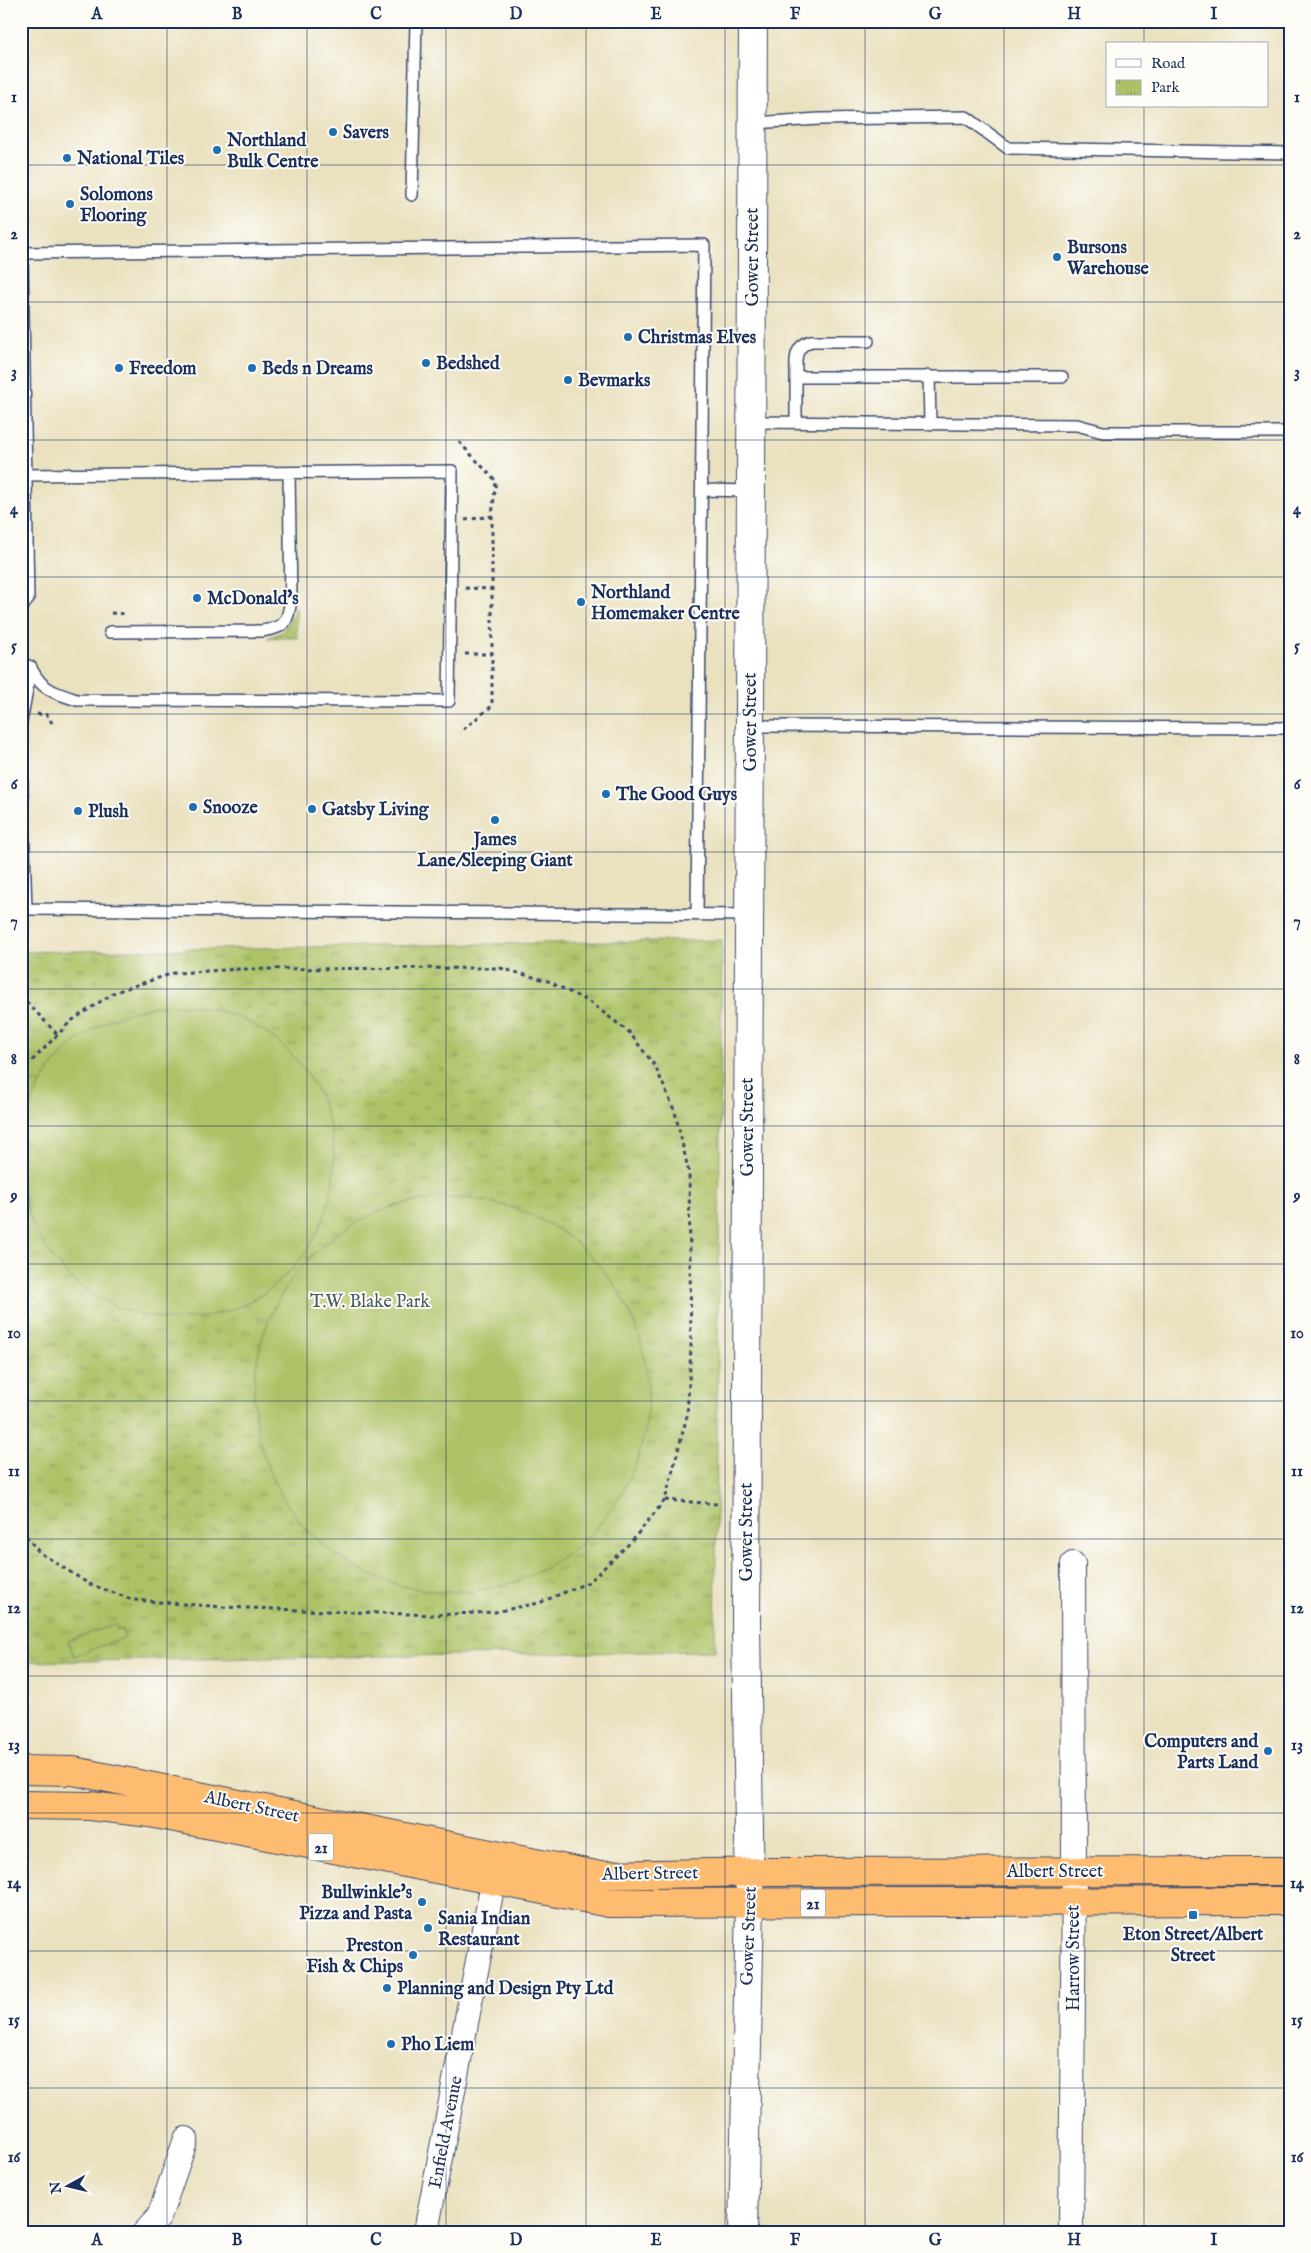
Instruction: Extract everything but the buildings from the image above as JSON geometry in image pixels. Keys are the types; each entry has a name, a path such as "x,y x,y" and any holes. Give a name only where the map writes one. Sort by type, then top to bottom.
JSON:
{"highway":[{"name":"Albert Street","path":"21,1770 73,1770 157,1787 495,1868 609,1903 1290,1901"},
{"path":"150,1813 157,1787"},
{"name":"Albert Street","path":"21,1805 90,1806 150,1813 495,1868 596,1875 750,1872 1290,1871"},
{"path":"1136,1871 1136,1902"},
{"path":"1232,1871 1232,1901"}],"street":[{"name":"Gower Street","path":"743,2232 750,1903 746,1624 753,21"},
{"name":"Harrow Street","path":"1071,2232 1074,1901 1073,1564"},
{"name":"Enfield Avenue","path":"429,2232 427,2226 495,1868"},
{"path":"145,2232 159,2217 186,2140"}],"lane":[{"path":"412,195 416,21"},
{"path":"753,123 820,119 966,117 1008,148 1290,153"},
{"path":"21,608 28,599 22,253 704,245 697,914"},
{"path":"796,422 796,353 804,344 811,341 868,341"},
{"path":"929,376 930,423"},
{"path":"796,377 1062,377"},
{"path":"752,422 1077,424 1103,432 1290,432"},
{"path":"26,475 452,471 449,700 77,700 60,695 41,683 26,664"},
{"path":"110,632 262,631 278,628 284,624 288,617 291,600 289,473"},
{"path":"702,490 751,491"},
{"path":"21,722 26,664"},
{"path":"750,726 1290,728"},
{"path":"21,760 26,909 748,915"}],"path":[{"path":"459,442 496,481 492,516 492,706 460,732"},
{"path":"451,521 492,516"},
{"path":"450,588 492,589"},
{"path":"111,613 133,614"},
{"path":"450,654 492,654"},
{"path":"21,1072 71,1021 115,992 174,973 269,969 500,968 548,981 591,1003 629,1032 656,1066 675,1112 689,1173 691,1348 687,1406 665,1500 632,1542 589,1582 539,1603 495,1612 434,1615 222,1607 134,1600 89,1584 39,1552 21,1530"},
{"path":"21,996 57,1034"},
{"path":"665,1500 717,1504"}],"green space":[{"path":"296,607 297,638 267,638 283,632"},
{"name":"T.W. Blake Park","path":"722,940 715,1651 21,1662 21,952"},
{"path":"162,1005 192,1005 223,1011 251,1023 277,1040 299,1062 316,1088 328,1116 334,1147 334,1177 328,1208 316,1236 299,1262 277,1284 251,1301 223,1313 192,1319 162,1319 131,1313 103,1301 77,1284 55,1262 38,1236 26,1208 20,1177 20,1147 26,1116 38,1088 55,1062 77,1040 103,1023 131,1011"},
{"path":"451,1198 489,1202 526,1213 560,1231 590,1256 615,1286 633,1320 644,1357 648,1395 644,1433 633,1470 615,1504 590,1534 560,1559 526,1577 489,1588 451,1592 413,1588 376,1577 342,1559 312,1534 287,1504 269,1470 258,1433 254,1395 258,1357 269,1320 287,1286 312,1256 342,1231 376,1213 413,1202"},
{"path":"115,1624 117,1630 122,1629 125,1637 74,1656 68,1641"}],"place":[{"name":"Savers","path":"333,132"},
{"name":"Northland Bulk Centre","path":"217,150"},
{"name":"National Tiles","path":"67,158"},
{"name":"Solomons Flooring","path":"70,204"},
{"name":"Bursons Warehouse","path":"1057,257"},
{"name":"Christmas Elves","path":"628,337"},
{"name":"Bedshed","path":"426,363"},
{"name":"Freedom","path":"119,368"},
{"name":"Beds n Dreams","path":"252,368"},
{"name":"Bevmarks","path":"568,380"},
{"name":"McDonald's","path":"197,598"},
{"name":"Northland Homemaker Centre","path":"581,602"},
{"name":"The Good Guys","path":"606,794"},
{"name":"Snooze","path":"193,807"},
{"name":"Gatsby Living","path":"312,809"},
{"name":"Plush","path":"78,811"},
{"name":"James Lane/Sleeping Giant","path":"495,820"},
{"name":"Computers and Parts Land","path":"1268,1751"},
{"name":"Bullwinkle's Pizza and Pasta","path":"422,1902"},
{"name":"Eton Street/Albert Street","path":"1193,1915"},
{"name":"Sania Indian Restaurant","path":"428,1928"},
{"name":"Preston Fish & Chips","path":"413,1955"},
{"name":"Planning and Design Pty Ltd","path":"387,1988"},
{"name":"Pho Liem","path":"391,2044"}]}
